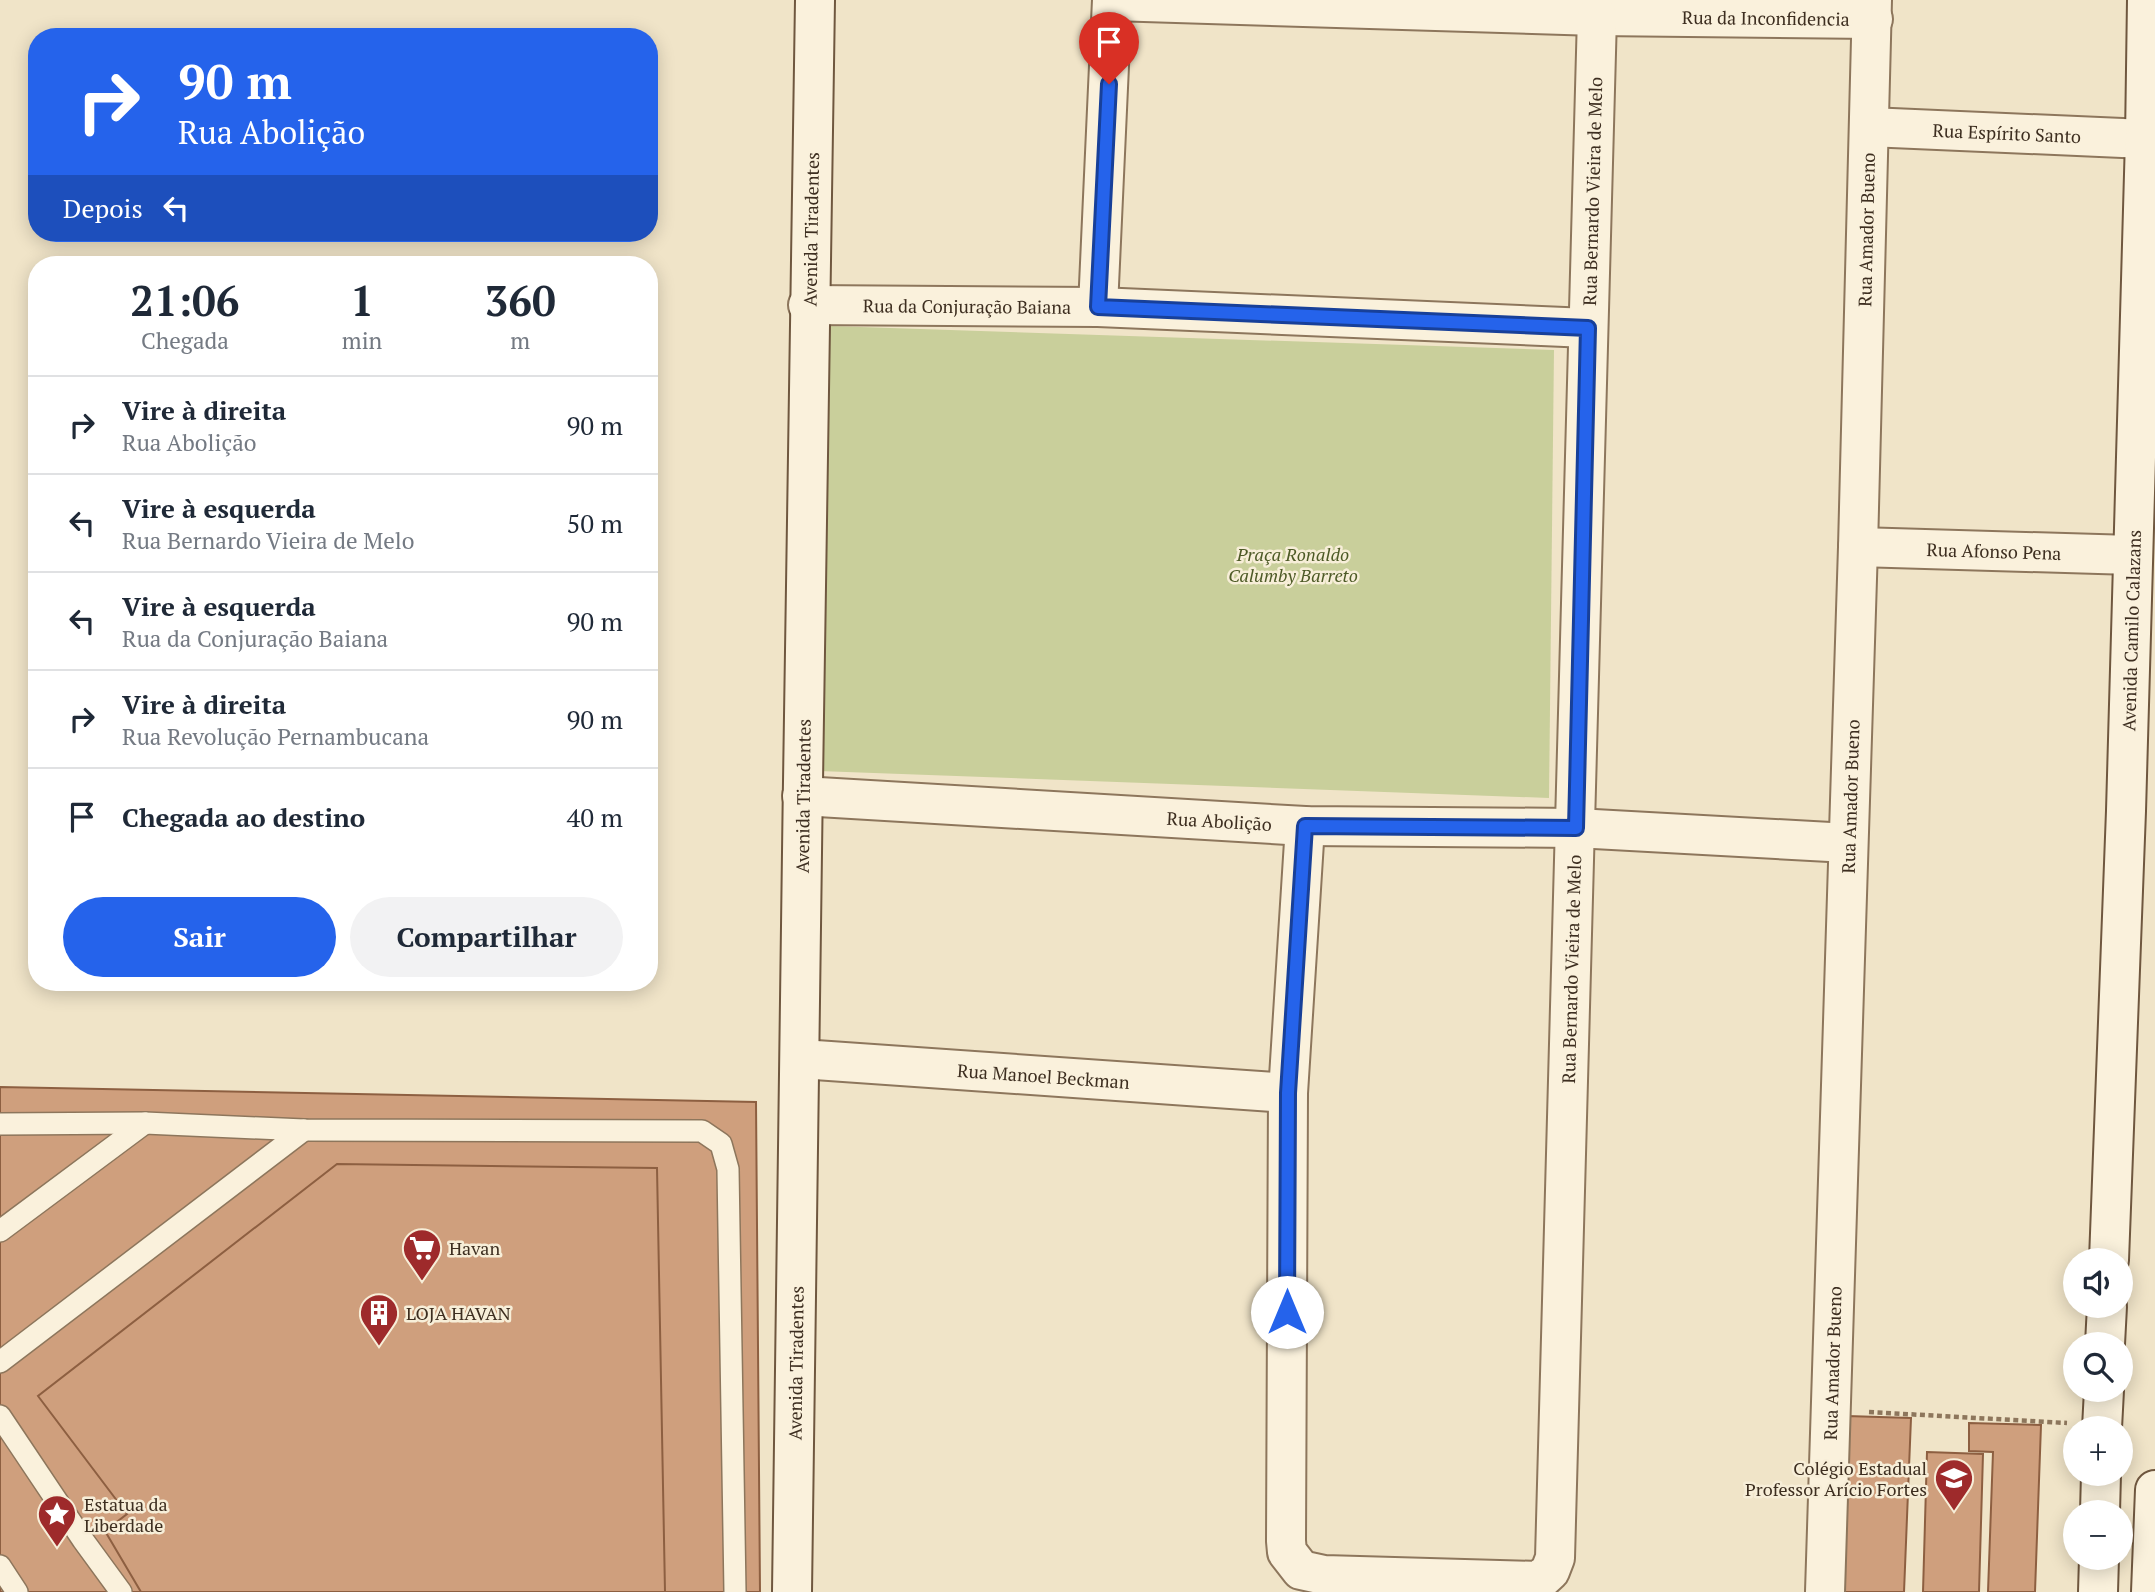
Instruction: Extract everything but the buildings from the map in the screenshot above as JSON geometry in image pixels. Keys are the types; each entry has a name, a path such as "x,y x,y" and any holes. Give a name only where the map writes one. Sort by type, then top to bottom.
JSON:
{"street":[{"name":"Avenida Tiradentes","path":"792,1592 801,1059 808,305 815,0"},
{"name":"Rua da Inconfidencia","path":"1112,0 1597,16 1872,9"},
{"path":"1098,307 1112,0"},
{"name":"Avenida Camilo Calazans","path":"2110,1248 2140,811 2132,555 2147,0"},
{"name":"Rua Amador Bueno","path":"1825,1592 1872,9"},
{"name":"Rua Bernardo Vieira de Melo","path":"1288,1093 1287,1552 1301,1570 1324,1575 1539,1581 1550,1571 1555,1558 1597,16"},
{"name":"Rua Espírito Santo","path":"1869,127 2145,139"},
{"name":"Rua da Conjuração Baiana","path":"808,305 1098,307 1588,328"},
{"name":"Rua Afonso Pena","path":"1858,547 2132,555"},
{"name":"Rua Abolição","path":"802,796 1305,826 1576,828 1848,843"},
{"path":"1288,1093 1305,826"},
{"name":"Rua Manoel Beckman","path":"801,1059 1288,1093"},
{"path":"2151,1592 2155,1490"},
{"path":"2098,1592 2099,1570"}],"lane":[{"path":"0,1124 145,1123 304,1130 702,1131 720,1144 728,1169 735,1592"},
{"path":"0,1231 145,1123"},
{"path":"0,1362 304,1130"},
{"path":"0,1416 121,1592"},
{"path":"0,1566 18,1592"}],"path":[{"path":"1830,1410 2103,1414"}],"green space":[{"name":"Praça Ronaldo Calumby Barreto","path":"830,326 1554,350 1549,798 819,771"}],"place":[{"name":"Havan","path":"422,1282"},
{"name":"LOJA HAVAN","path":"379,1347"},
{"name":"Colégio Estadual Professor Arício Fortes","path":"1954,1512"},
{"name":"Estatua da Liberdade","path":"57,1548"}],"route":[{"path":"1109,84 1098,307 1588,328 1576,828 1305,826 1288,1093 1287,1312"}]}
